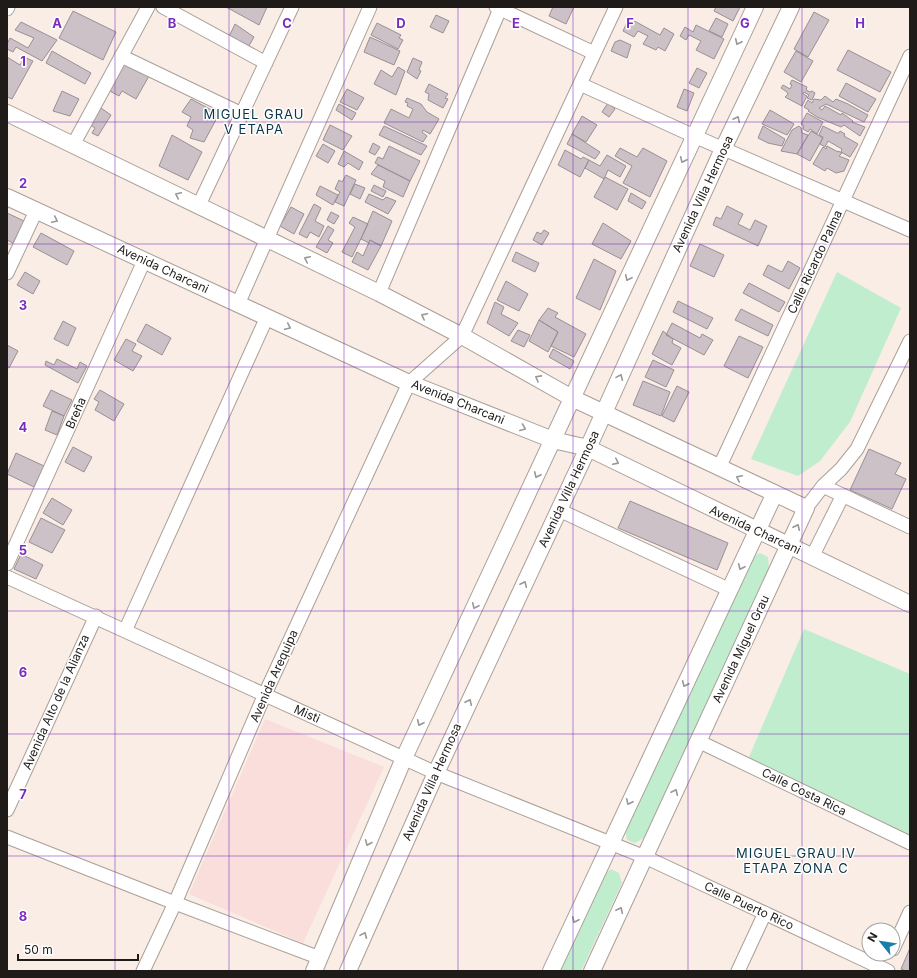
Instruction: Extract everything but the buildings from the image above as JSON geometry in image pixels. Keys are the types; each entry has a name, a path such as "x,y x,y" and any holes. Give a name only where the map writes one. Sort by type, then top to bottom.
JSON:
{"street":[{"path":"73,145 148,7"},
{"path":"163,7 266,63"},
{"path":"199,205 292,7"},
{"path":"238,304 370,7"},
{"path":"409,383 462,336 616,7"},
{"path":"7,837 175,903 317,964 404,758 755,7"},
{"name":"Avenida Villa Hermosa","path":"348,971 436,772 588,448 723,149 791,7"},
{"path":"379,293 498,8 594,53"},
{"path":"121,56 242,114"},
{"name":"Calle Ricardo Palma","path":"719,468 910,56"},
{"path":"580,84 723,149 910,230"},
{"path":"7,113 379,293 462,336 572,398 774,495 806,508"},
{"name":"Avenida Charcani","path":"7,197 409,383 553,440 588,448 757,532 789,545 910,604"},
{"path":"7,273 36,211"},
{"name":"Breña","path":"7,564 144,261"},
{"path":"125,631 267,317"},
{"name":"Avenida Miguel Grau","path":"592,971 806,508 824,486 841,469 856,449 910,340"},
{"name":"Avenida Arequipa","path":"143,971 175,903 265,694 409,383"},
{"path":"824,486 910,527"},
{"path":"551,971 610,842 774,495"},
{"path":"812,557 844,495"},
{"path":"559,510 730,590"},
{"name":"Misti","path":"7,577 96,616 125,631 404,758 610,842"},
{"name":"Avenida Alto de la Alianza","path":"7,810 96,616"},
{"name":"Calle Costa Rica","path":"698,741 910,843"},
{"name":"Calle Puerto Rico","path":"610,842 885,970"},
{"path":"901,932 910,912"},
{"path":"738,971 765,913"}],"shaded area":[{"path":"265,719 384,767 303,943 189,894"}],"green space":[{"path":"837,272 901,308 850,422 820,461 798,476 751,459"},
{"path":"760,553 768,557 769,568 644,838 635,843 627,840 625,828 751,557"},
{"path":"804,629 910,674 910,842 746,764"},
{"path":"611,869 619,873 622,883 581,971 559,971 604,874"}],"district":[{"name":"MIGUEL GRAU V ETAPA","path":"254,122"},
{"name":"MIGUEL GRAU IV ETAPA ZONA C","path":"796,860"}]}
